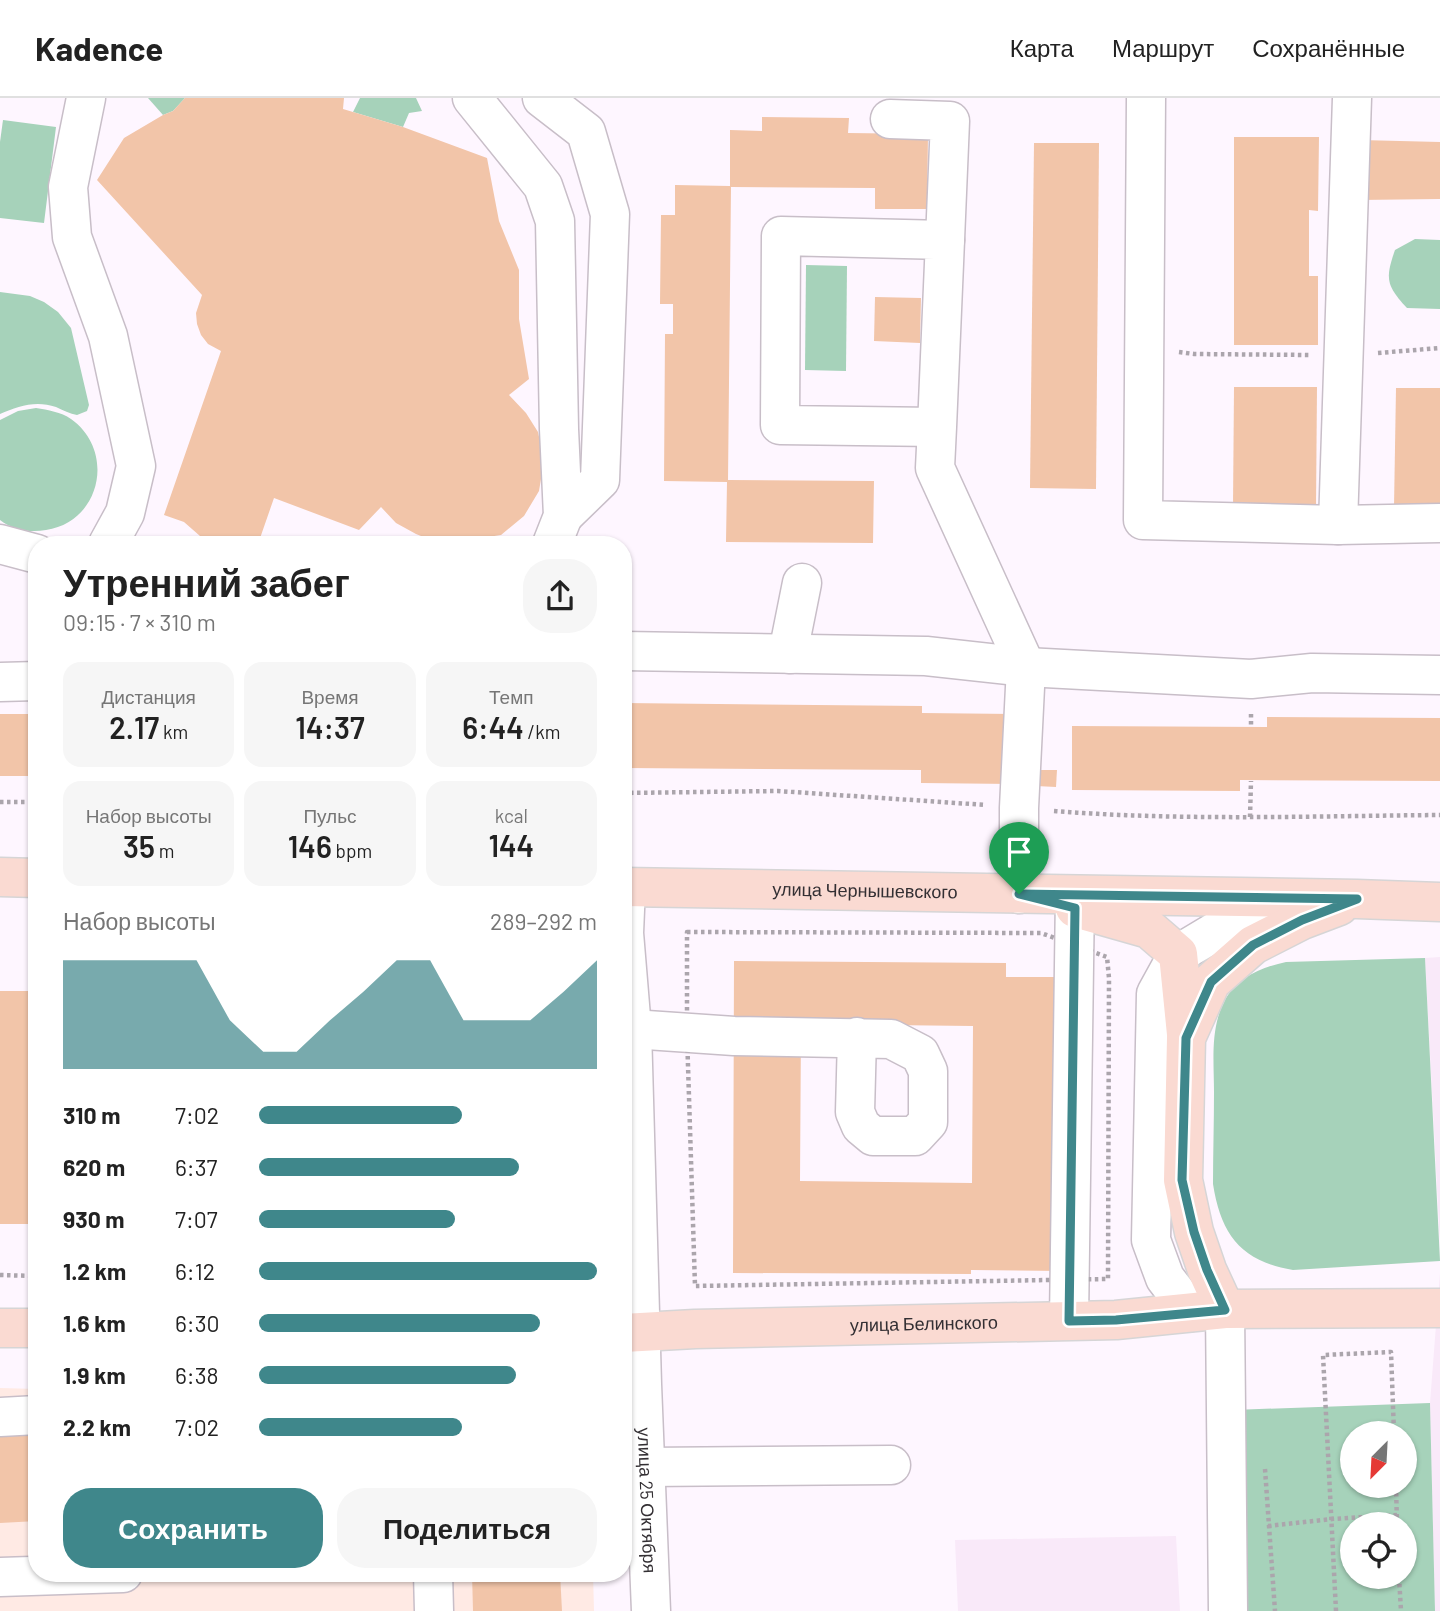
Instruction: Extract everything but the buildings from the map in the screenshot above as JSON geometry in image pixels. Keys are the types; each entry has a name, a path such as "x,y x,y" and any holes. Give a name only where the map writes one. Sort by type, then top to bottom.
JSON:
{"main road":[{"path":"0,877 28,878"},
{"name":"улица Чернышевского","path":"632,887 1019,894 1075,901 1357,899 1440,902"},
{"path":"1186,1038 1211,982 1253,945 1302,920 1357,899"},
{"path":"1075,901 1149,929 1178,954 1186,1038 1182,1180 1194,1232 1207,1270 1208,1311"},
{"name":"улица Белинского","path":"632,1333 695,1329 1116,1320 1208,1311 1431,1313"},
{"path":"0,1328 28,1328"}],"street":[{"path":"86,98 68,187 72,237 108,336 136,466 125,513 112,536"},
{"path":"472,98 543,186 555,222 549,431 561,475 558,530"},
{"path":"542,98 586,132 610,214 600,480 558,530"},
{"path":"1146,98 1143,520 1338,525 1440,523"},
{"path":"1338,525 1352,98"},
{"path":"890,119 950,121 935,468 1026,667 1019,808 1019,894"},
{"path":"937,426 780,425 781,236 945,240"},
{"path":"0,544 28,552"},
{"path":"790,654 802,583"},
{"path":"632,651 926,656 1026,667 1251,679 1312,673 1440,675"},
{"path":"0,682 28,681"},
{"path":"1069,1321 1075,901"},
{"path":"1228,1611 1208,1311 1165,1278 1151,1240 1156,994 1178,954 1218,930 1302,920"},
{"path":"632,1029 734,1037 857,1038"},
{"name":"улица 25 Октября","path":"632,1029 632,1333 645,1467 651,1611"},
{"path":"0,1416 28,1415"},
{"path":"645,1467 891,1465"},
{"path":"0,1577 28,1576"},
{"path":"433,1582 434,1611"}],"path":[{"path":"1144,348 1194,354 1343,356 1440,348"},
{"path":"1250,817 1251,780"},
{"path":"632,793 778,791 1120,815 1440,815"},
{"path":"0,802 28,802"},
{"path":"0,1275 28,1276"},
{"path":"695,1286 1108,1279"},
{"path":"1336,1611 1323,1355 1391,1352 1394,1421"},
{"path":"1264,1458 1275,1611"},
{"path":"1268,1526 1340,1519"},
{"path":"1400,1589 1401,1611"}],"shaded area":[{"path":"1440,957 1440,1245 1425,958"},
{"path":"1440,1273 1440,1611 1435,1611 1430,1403"},
{"path":"0,1388 28,1389 28,1582 593,1582 594,1611 0,1611"},
{"path":"1176,1536 1180,1611 958,1611 955,1540"}],"green space":[{"path":"148,98 185,98 173,111 163,115"},
{"path":"360,98 416,98 422,111 409,113 403,127 353,112"},
{"path":"3,120 56,127 44,223 0,218 0,142"},
{"path":"1415,239 1440,240 1440,309 1407,308 1391,287 1389,275 1395,250"},
{"path":"806,265 847,266 846,371 805,370"},
{"path":"0,292 30,296 44,302 58,312 71,328 89,405 87,411 77,415 49,405 34,404 0,414"},
{"path":"36,408 59,413 71,419 85,433 94,449 97,466 96,484 90,500 79,514 65,524 34,531 22,530 0,520 0,420 18,411"},
{"path":"1425,958 1440,1261 1293,1270 1260,1260 1236,1243 1228,1231 1213,1184 1214,1046 1217,1023 1224,1002 1235,986 1243,980 1268,967 1286,962"},
{"path":"1430,1403 1435,1611 1241,1611 1233,1410"}],"route":[{"path":"1019,894 1357,899 1302,920 1253,945 1211,982 1186,1038 1182,1180 1194,1232 1225,1310 1116,1320 1069,1321 1075,908 1019,894"}]}
